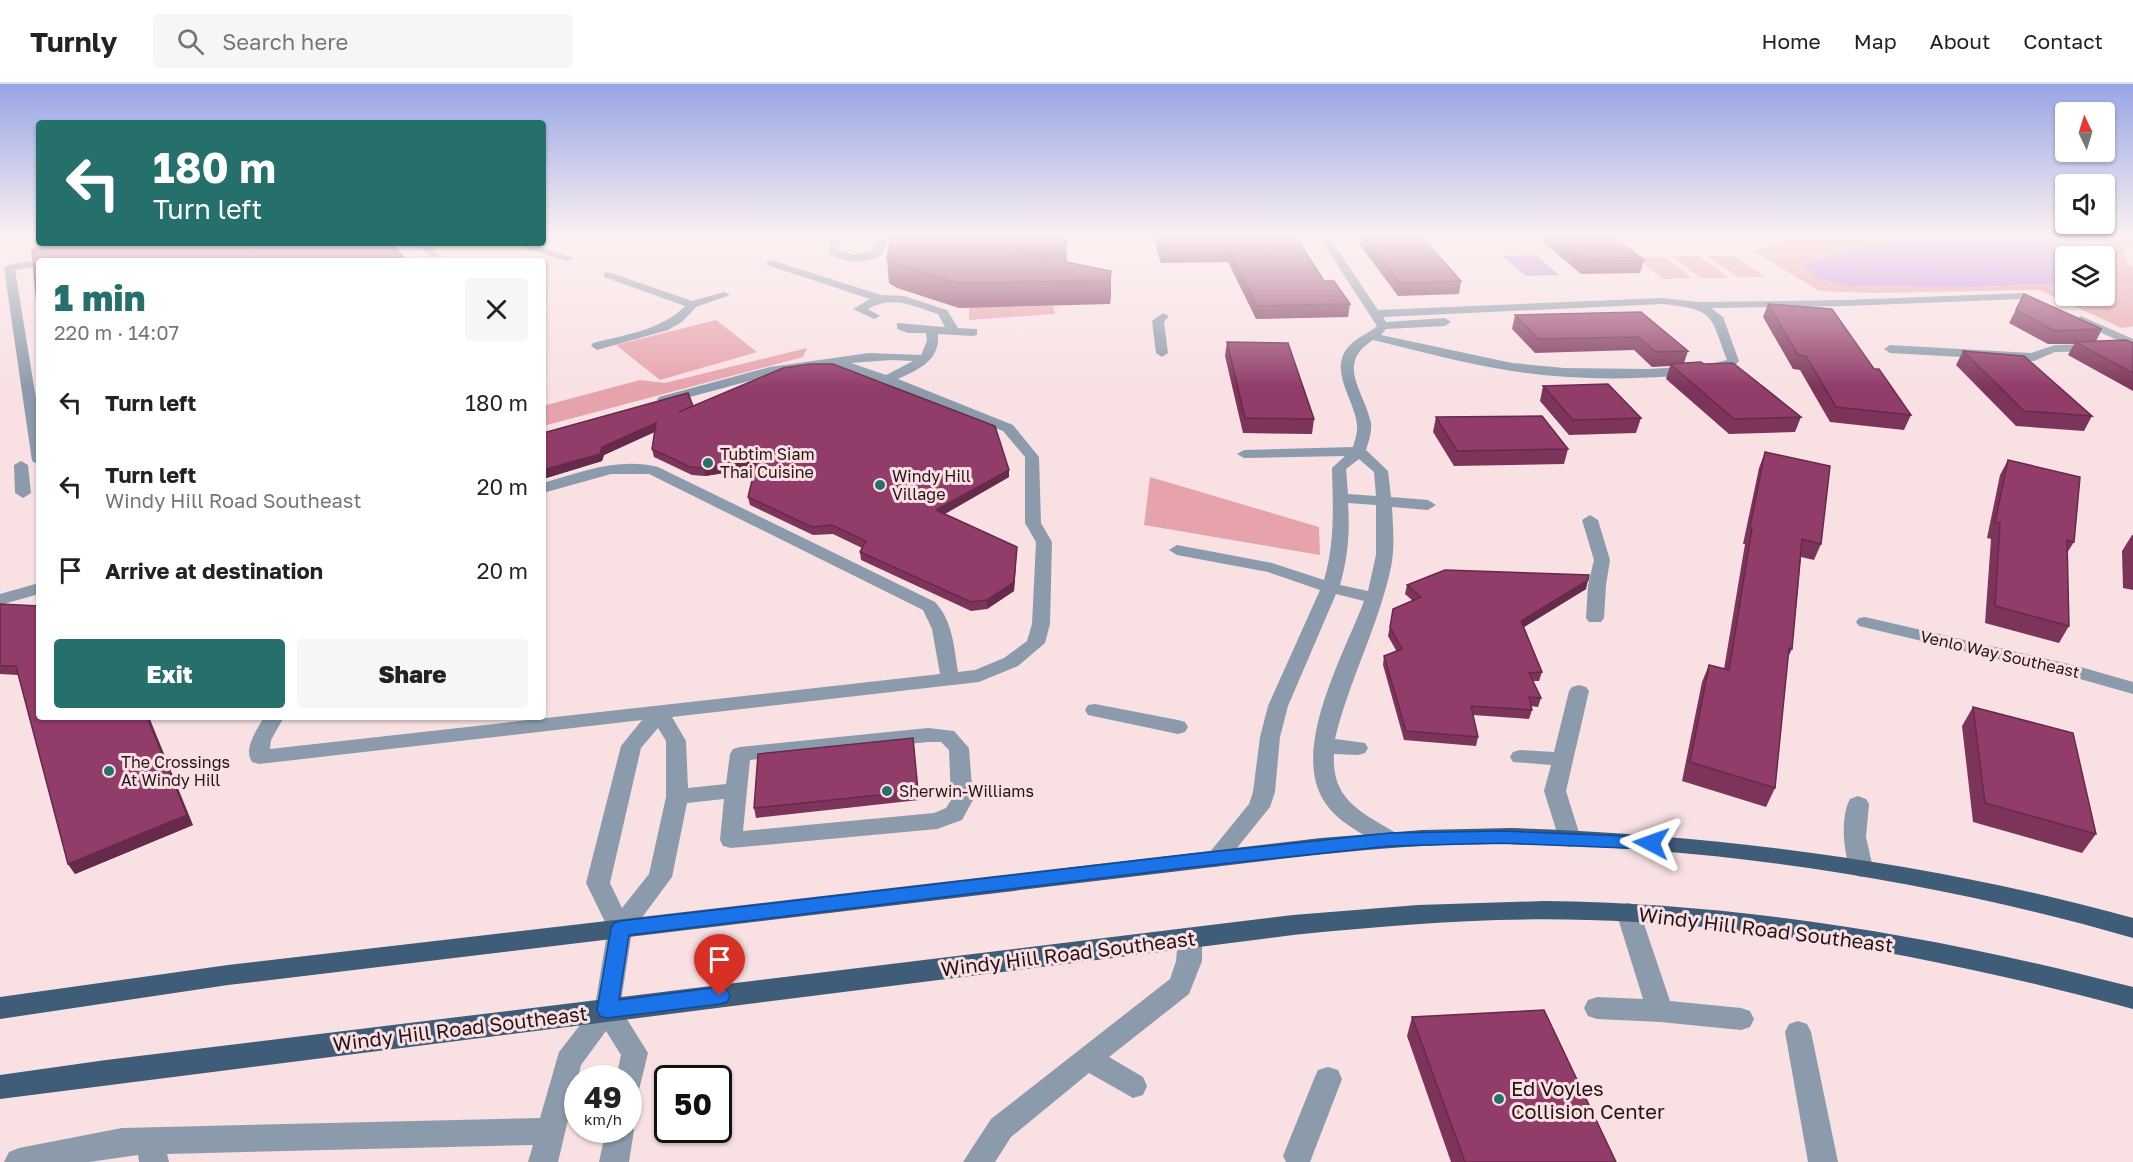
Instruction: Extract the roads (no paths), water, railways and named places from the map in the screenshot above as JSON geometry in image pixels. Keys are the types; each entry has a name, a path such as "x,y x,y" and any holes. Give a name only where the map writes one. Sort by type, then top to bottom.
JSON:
{"main road":[{"path":"0,1008 228,975 620,928 1216,858 1390,840 1443,837 1570,839 1692,846 1861,868 2031,903 2133,928"},
{"name":"Windy Hill Road Southeast","path":"0,1087 1293,925 1475,910 1628,912 1790,928 1903,946 2003,966 2133,998"}],"street":[{"path":"12,287 36,442"},
{"path":"642,287 692,305"},
{"path":"597,346 664,327 678,320 692,305 724,295 706,287"},
{"path":"812,290 819,287"},
{"path":"848,287 880,298 904,299 943,312 954,332"},
{"path":"1358,287 1376,314 1379,331"},
{"path":"1376,314 1664,301 1698,305 2025,297 2133,345"},
{"path":"874,316 859,309 880,298"},
{"path":"1216,858 1259,807 1264,792 1270,736 1278,706 1330,588 1339,558 1340,468 1359,451 1364,424 1351,387 1348,356 1354,347 1379,331 1519,316 1672,310 1698,305 1717,317 1733,361 1728,366 1656,371 1535,370 1512,367 1379,331"},
{"path":"1162,353 1158,321 1163,316"},
{"path":"901,326 908,329 972,332"},
{"path":"887,379 926,359 934,341 933,331"},
{"path":"1890,350 2034,357 2040,351 2133,345"},
{"path":"656,402 770,371 884,356 926,359"},
{"path":"272,720 261,740 259,757 950,679 990,673 1011,662 1036,643 1041,624 1044,542 1033,523 1032,457 1008,428 887,379 835,362"},
{"path":"1244,454 1359,451 1381,471 1383,565 1375,598 1340,688 1324,746 1322,765 1328,791 1351,816 1390,840"},
{"path":"21,465 23,493"},
{"path":"546,487 610,469 632,467 653,470 934,610 939,621 950,679"},
{"path":"1341,498 1428,505"},
{"path":"1590,520 1602,560 1595,618"},
{"path":"1177,550 1252,571 1272,568 1330,588 1375,598"},
{"path":"0,600 36,589"},
{"name":"Venlo Way Southeast","path":"1865,622 2077,672 2133,688"},
{"path":"1570,839 1556,791 1579,691"},
{"path":"1095,710 1178,727"},
{"path":"543,1162 569,1060 607,1010 620,928 660,877 677,797 676,741 660,713"},
{"path":"620,928 598,883 631,746 660,713"},
{"path":"928,735 947,736 959,748 962,800 954,814 937,820 730,840 735,790 740,754 928,735"},
{"path":"1324,746 1358,748"},
{"path":"1520,757 1563,759"},
{"path":"677,797 735,790"},
{"path":"1858,804 1856,837 1861,868"},
{"path":"1628,912 1660,1011"},
{"path":"978,1162 1001,1128 1180,986 1189,962 1190,938"},
{"path":"1597,1008 1660,1011 1741,1019"},
{"path":"607,1010 635,1053 632,1065"},
{"path":"1798,1032 1823,1162"},
{"path":"1087,1058 1133,1086"},
{"path":"1298,1156 1328,1079"},
{"path":"18,1162 122,1142 152,1152 318,1136 514,1133 551,1130"},
{"path":"614,1162 618,1143"}],"place":[{"name":"Tubtim Siam Thai Cuisine","path":"708,463"},
{"name":"Windy Hill Village","path":"880,485"},
{"name":"The Crossings At Windy Hill","path":"109,771"},
{"name":"Sherwin-Williams","path":"887,791"},
{"name":"Ed Voyles Collision Center","path":"1499,1099"}]}
